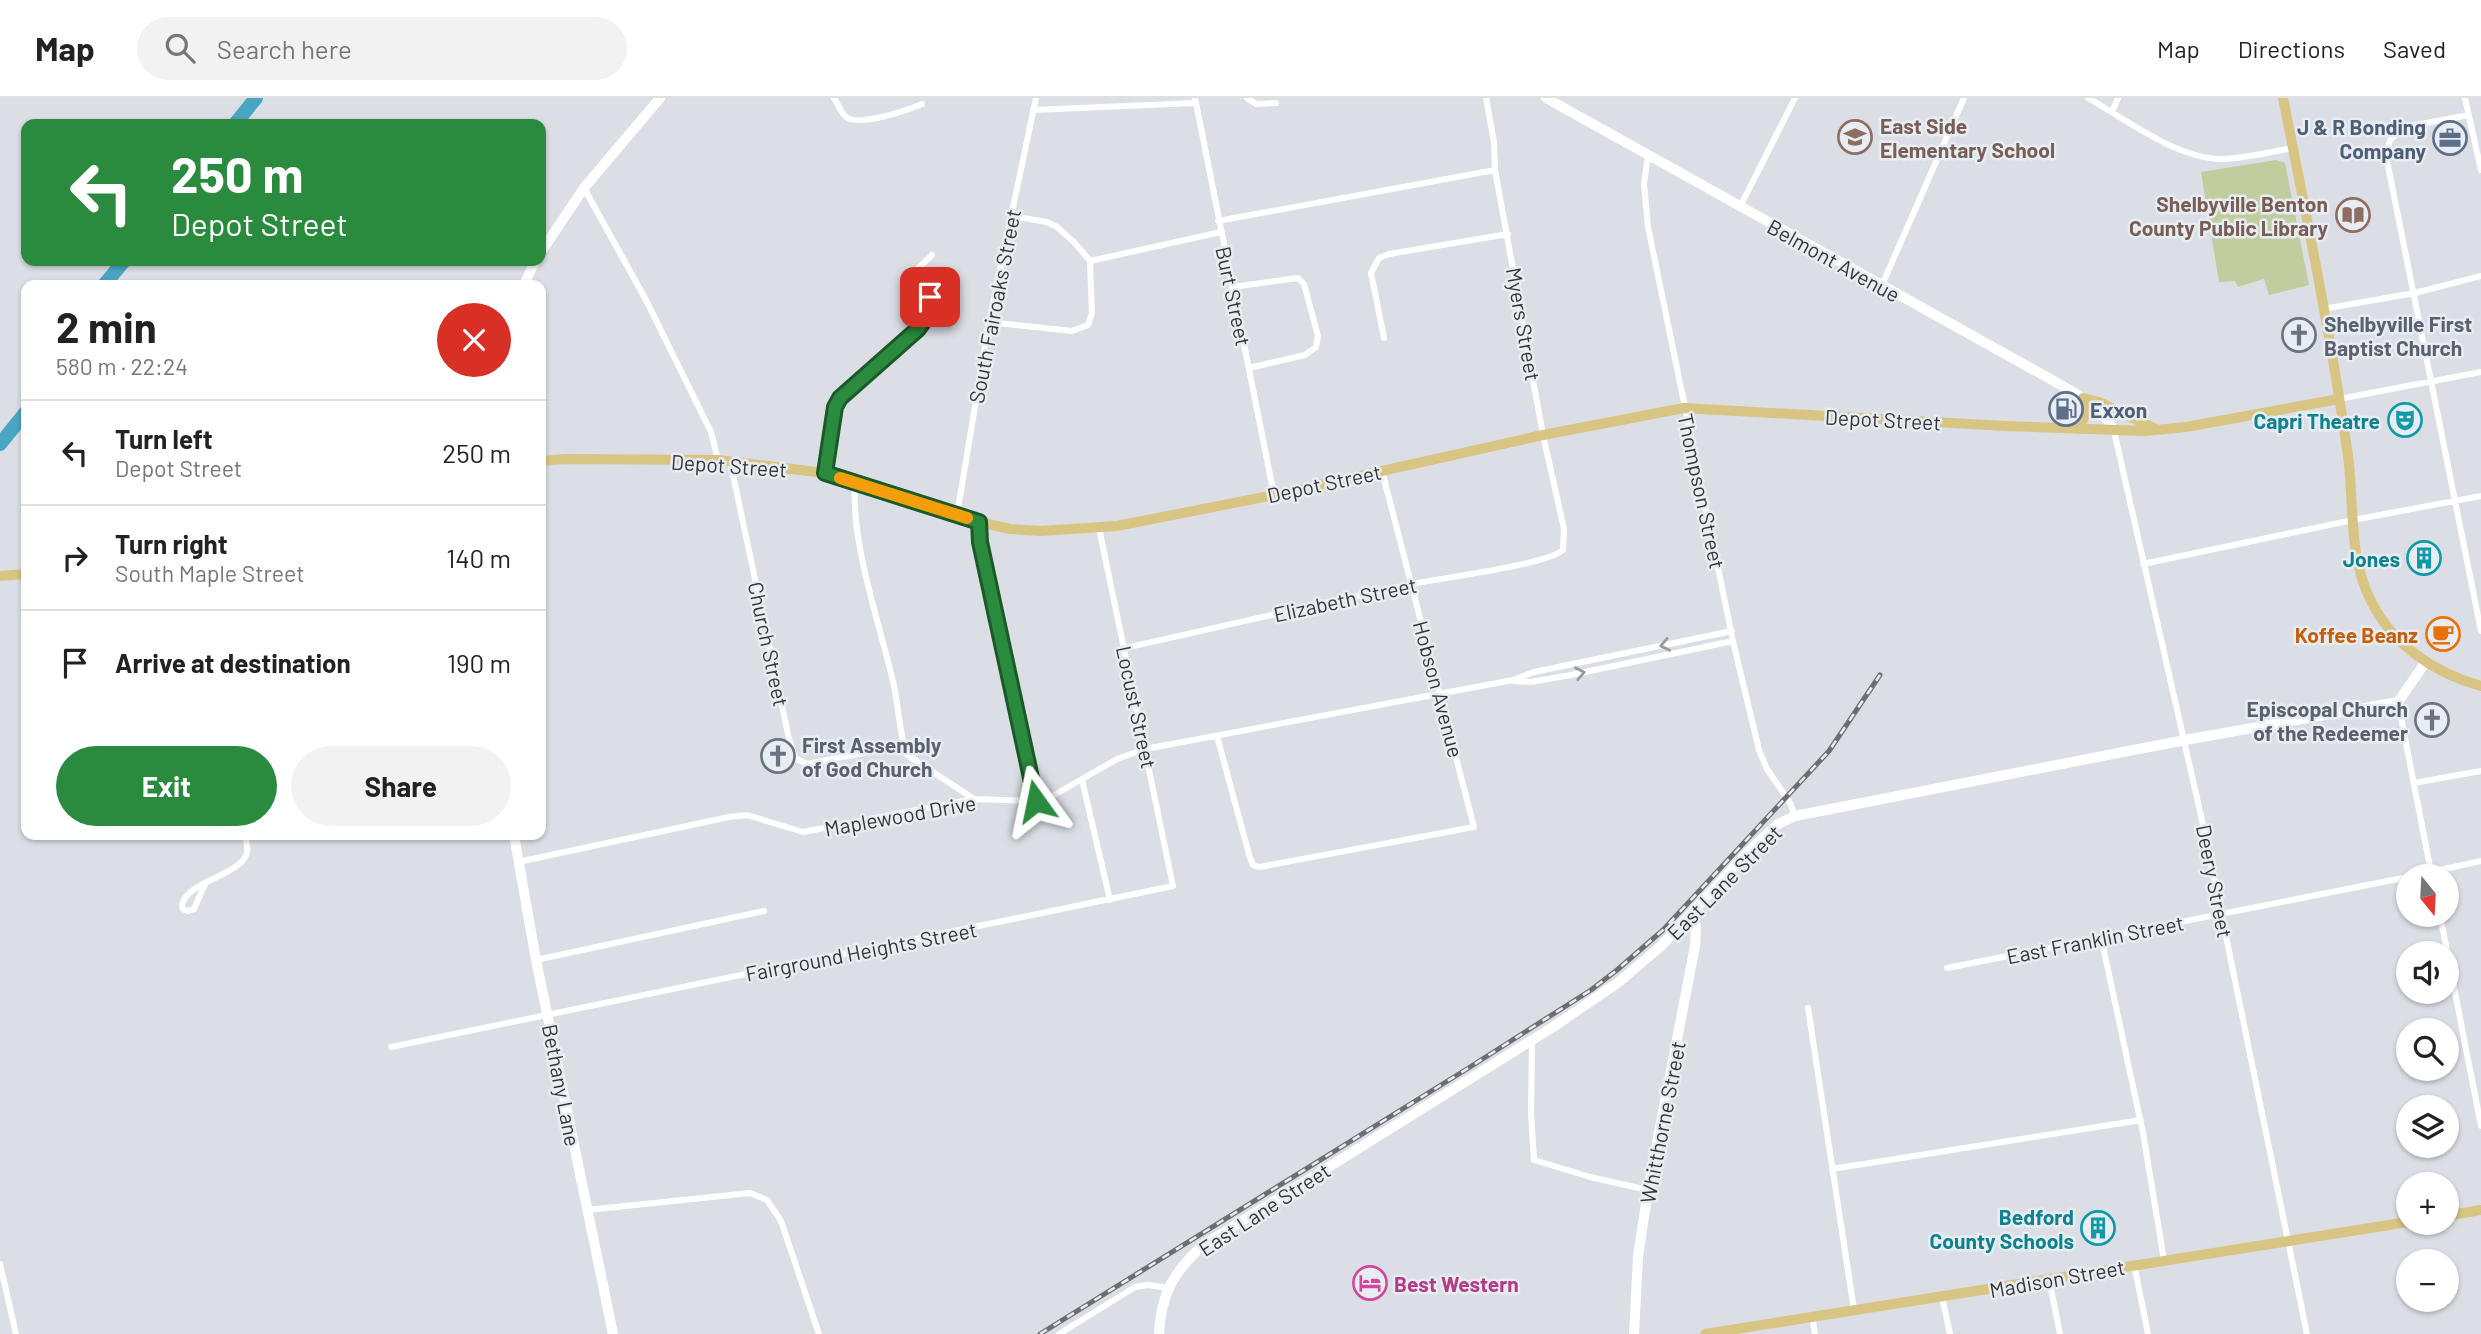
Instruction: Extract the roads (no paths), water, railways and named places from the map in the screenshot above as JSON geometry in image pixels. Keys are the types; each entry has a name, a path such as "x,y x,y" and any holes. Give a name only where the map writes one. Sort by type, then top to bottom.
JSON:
{"main road":[{"path":"2283,98 2348,452 2360,570 2370,600 2394,635 2425,663 2460,680 2481,686"},
{"path":"2079,429 2086,413 2083,398 2099,402 2158,429"},
{"name":"Depot Street","path":"546,460 565,458 724,461 825,473 979,522 1041,531 1099,528 1274,495 1543,435 1684,408 2113,430 2186,427 2339,398"},
{"path":"0,576 21,574"},
{"path":"2459,1214 2481,1210"},
{"name":"Madison Street","path":"1705,1334 2396,1224"}],"street":[{"path":"546,245 584,188 660,98"},
{"path":"834,98 845,116 854,121 905,111 922,104"},
{"name":"South Fairoaks Street","path":"957,514 989,322 1036,98"},
{"path":"1247,98 1256,104 1276,103"},
{"name":"Myers Street","path":"1486,98 1494,142 1495,170 1543,435 1564,529 1563,550"},
{"name":"Belmont Avenue","path":"1546,98 2083,398 2108,418 2113,430"},
{"path":"1740,207 1795,98"},
{"path":"1881,286 1964,98"},
{"path":"2088,98 2184,151 2208,158 2240,157 2293,148"},
{"path":"2112,112 2118,98"},
{"path":"2465,98 2481,170"},
{"path":"1033,110 1195,100"},
{"name":"Burt Street","path":"1195,100 1274,495"},
{"path":"2469,115 2405,127 2390,140 2386,156 2481,631"},
{"name":"Thompson Street","path":"1648,156 1644,184 1648,227 1733,641 1759,750 1795,816"},
{"path":"1218,221 1495,170"},
{"name":"Church Street","path":"584,188 646,300 724,461 795,758 807,764 903,745"},
{"path":"989,322 1072,331 1088,325 1092,313 1090,261 1057,227 1047,222 1011,216"},
{"path":"1090,261 1221,232"},
{"path":"1384,338 1371,274 1379,258 1389,254 1508,234"},
{"path":"825,473 835,407 840,398 918,329 927,317 931,306 930,297 912,274 932,255"},
{"path":"2323,309 2414,293 2481,276"},
{"path":"1232,286 1297,278 1304,284 1318,336 1316,347 1305,355 1249,368"},
{"path":"2339,398 2481,372"},
{"name":"Deery Street","path":"2113,430 2186,740 2290,1240 2307,1334"},
{"name":"Hobson Avenue","path":"1217,736 1253,865 1259,867 1474,827 1382,471"},
{"path":"855,483 854,507 858,537 895,689 903,745 907,755 975,799"},
{"path":"2143,564 2481,496"},
{"path":"979,522 980,542 1036,801"},
{"name":"Locust Street","path":"1099,528 1173,886"},
{"name":"Elizabeth Street","path":"1125,648 1412,584 1521,564 1556,556 1563,550"},
{"path":"1513,680 1534,672 1732,631"},
{"path":"1513,680 1531,681 1571,675 1733,641"},
{"path":"2425,663 2398,702 2430,864"},
{"name":"Maplewood Drive","path":"518,863 729,817 747,815 803,832 975,799 1036,801 1049,798 1117,759 1145,750 1513,680"},
{"name":"East Lane Street","path":"1159,1334 1160,1309 1168,1288 1187,1260 1202,1246 1576,1012 1619,982 1661,946 1778,824 1795,816 2398,702"},
{"path":"2414,783 2481,771"},
{"path":"1082,780 1110,900"},
{"path":"205,884 194,909 183,909 182,904 188,892 238,864 245,857 246,840"},
{"name":"Bethany Lane","path":"515,840 536,960 613,1334"},
{"name":"East Franklin Street","path":"2459,867 2481,861"},
{"name":"East Franklin Street","path":"1947,968 2396,879"},
{"name":"Fairground Heights Street","path":"391,1047 1173,886"},
{"path":"536,960 764,911"},
{"name":"Whitthorne Street","path":"1634,1334 1638,1257 1648,1190 1695,946 1696,927 1692,912"},
{"path":"2443,928 2481,1126"},
{"path":"2101,937 2141,1120 2164,1260"},
{"path":"1808,1008 1854,1310"},
{"path":"1532,1039 1531,1114 1534,1160 1648,1190"},
{"path":"1832,1169 2141,1120"},
{"path":"587,1210 750,1193 767,1200 781,1221 819,1334"},
{"path":"0,1264 16,1334"},
{"path":"2134,1264 2148,1334"},
{"path":"2049,1279 2060,1334"},
{"path":"1059,1334 1135,1287 1148,1285 1168,1288"},
{"path":"1942,1297 1950,1334"},
{"path":"1812,1316 1815,1334"}],"waterway":[{"path":"239,119 256,98"},
{"path":"108,280 120,266"},
{"path":"0,444 21,418"}],"railway":[{"path":"1040,1334 1470,1067 1591,990 1617,970 1663,930 1829,751 1880,675"}],"place":[{"name":"East Side Elementary School","path":"1855,137"},
{"name":"J & R Bonding Company","path":"2450,138"},
{"name":"Shelbyville Benton County Public Library","path":"2353,215"},
{"name":"Shelbyville First Baptist Church","path":"2299,335"},
{"name":"Exxon","path":"2066,409"},
{"name":"Capri Theatre","path":"2405,420"},
{"name":"Jones","path":"2424,558"},
{"name":"Koffee Beanz","path":"2443,634"},
{"name":"Episcopal Church of the Redeemer","path":"2432,720"},
{"name":"First Assembly of God Church","path":"778,756"},
{"name":"Bedford County Schools","path":"2098,1228"},
{"name":"Best Western","path":"1370,1283"}]}
